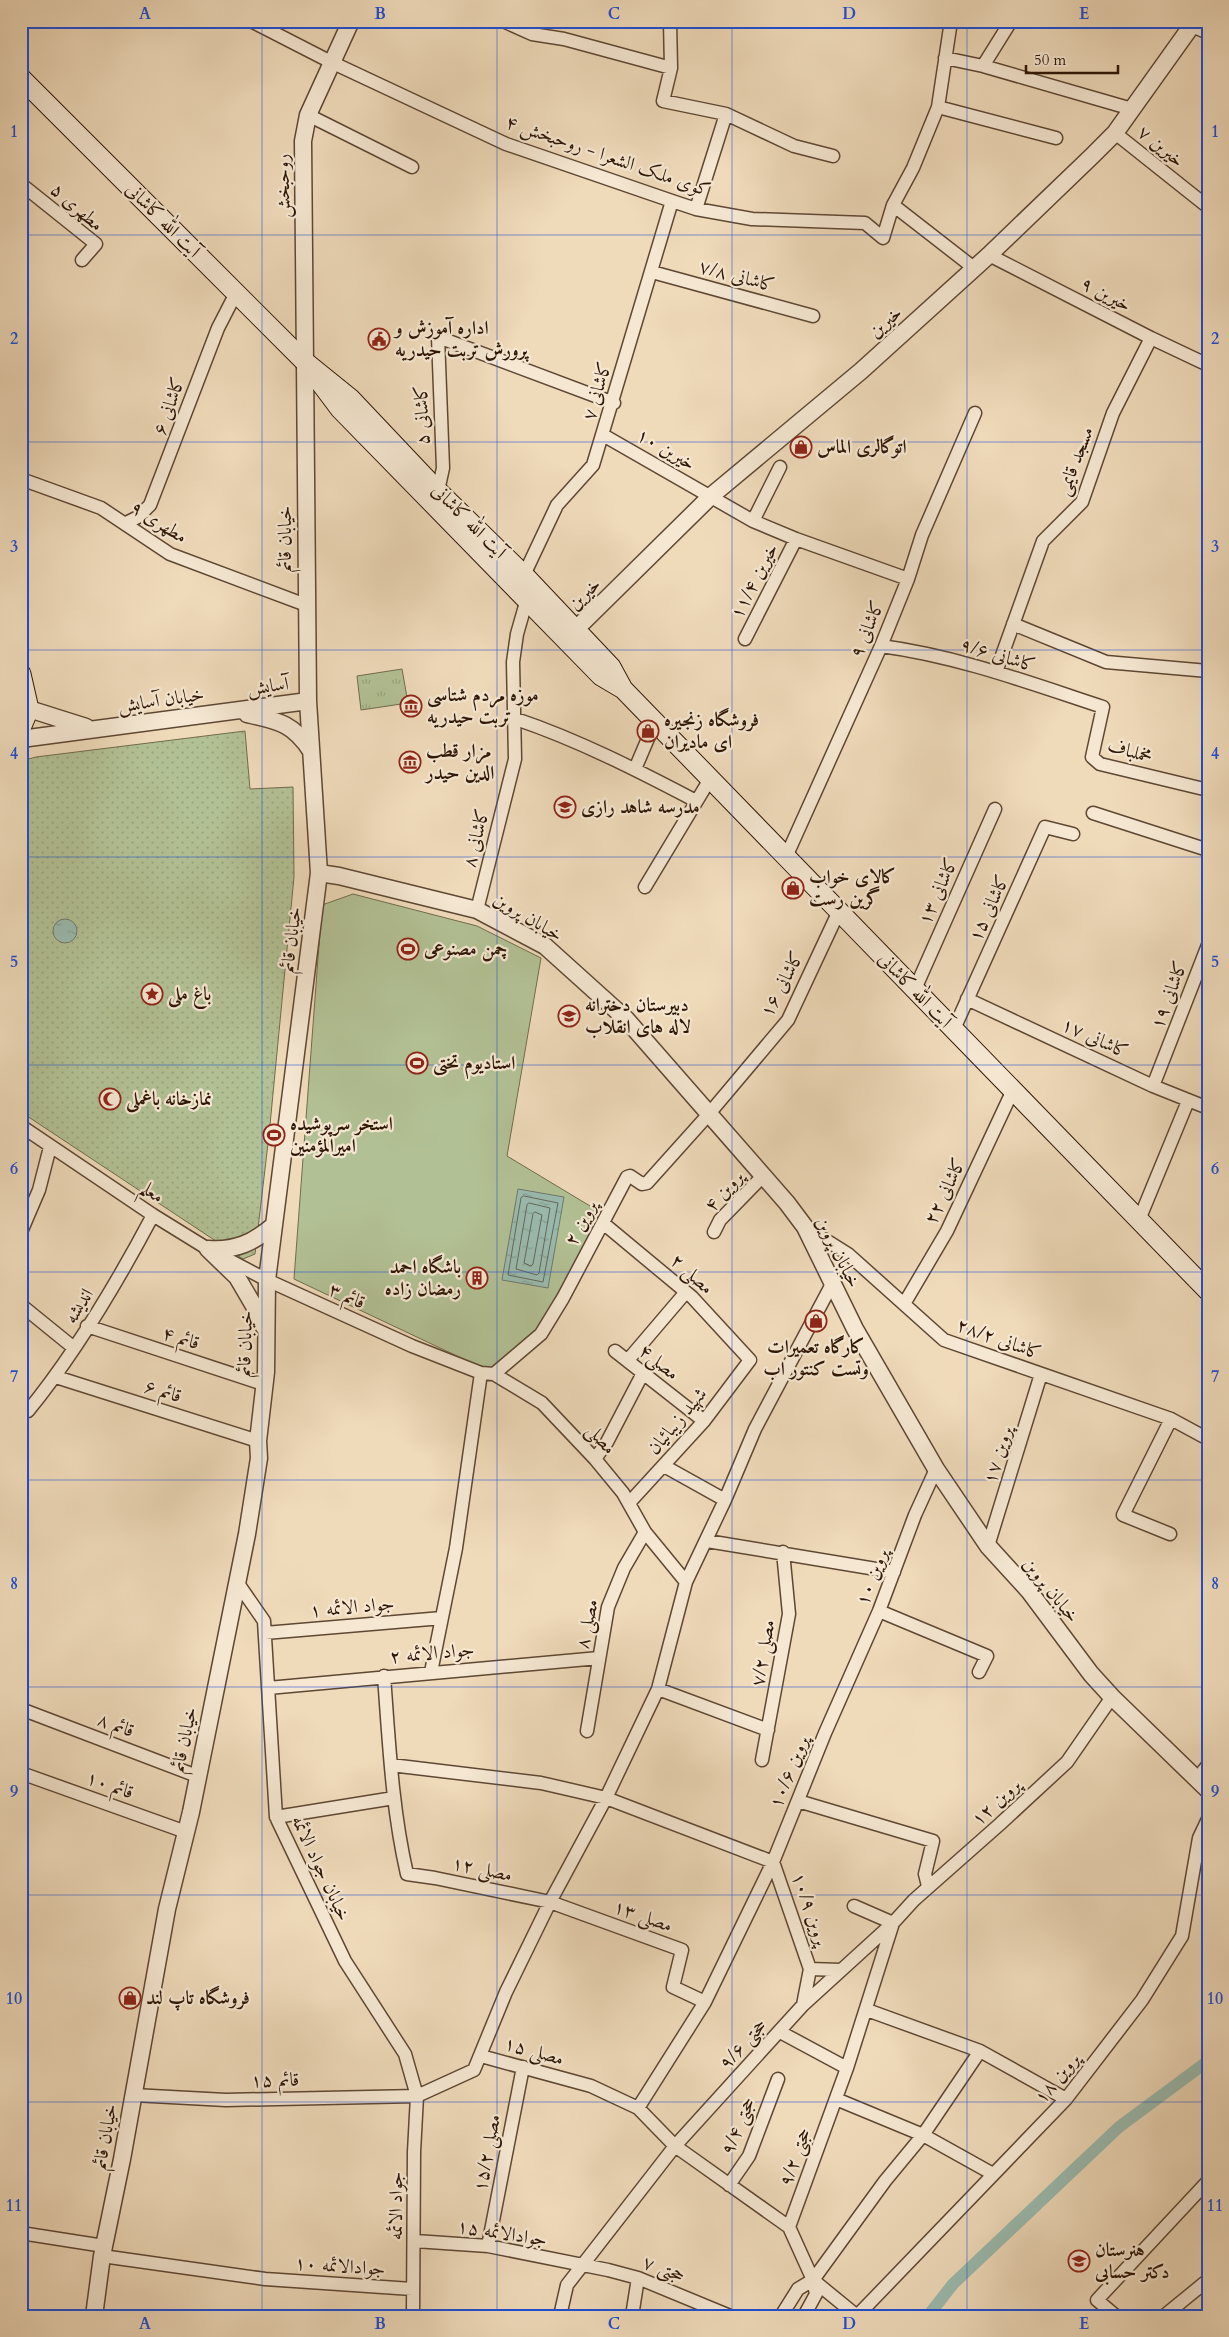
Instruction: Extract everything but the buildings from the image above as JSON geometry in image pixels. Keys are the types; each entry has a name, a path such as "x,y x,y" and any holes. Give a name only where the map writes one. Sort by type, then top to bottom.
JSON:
{"main road":[{"name":"آیت الله کاشانی","path":"21,78 304,361 351,399 438,491 576,629 611,667 623,689"},
{"name":"آیت الله کاشانی","path":"304,361 340,409 601,676 623,689 1208,1290"},
{"path":"21,674 29,709 23,737"}],"street":[{"name":"کوی ملک الشعرا - روحبخش ۴","path":"252,21 331,62 506,144 696,208 752,219 865,223 883,238 894,205"},
{"name":"روحبخش","path":"304,361 302,141 308,115 351,21"},
{"path":"503,21 532,34 564,39 671,68"},
{"path":"670,21 671,68 663,101 726,114 794,146 833,156"},
{"path":"951,21 938,107 913,168 894,205 974,268"},
{"path":"983,66 1011,21"},
{"path":"1193,23 1208,33"},
{"name":"خیرین","path":"576,629 711,496 861,371 989,254 1115,132 1193,23"},
{"path":"945,58 983,66 1132,109"},
{"path":"938,107 1056,138"},
{"path":"696,208 726,114"},
{"path":"308,115 412,167"},
{"name":"خیرین ۷","path":"1115,132 1208,207"},
{"name":"مطهری ۵","path":"21,184 96,244 82,260"},
{"name":"کاشانی ۷","path":"524,575 557,505 594,465 614,403 672,201"},
{"name":"خیرین ۹","path":"989,254 1151,338 1208,365"},
{"name":"کاشانی ۷/۸","path":"652,272 813,316"},
{"name":"کاشانی ۶","path":"126,523 138,517 150,505 218,328 236,292"},
{"name":"کاشانی ۵","path":"438,491 443,468 438,337 614,403"},
{"name":"مسجد قایمی","path":"996,672 1043,541 1082,502 1113,413 1151,338"},
{"name":"خیابان قائم","path":"94,2316 103,2251 167,1909 186,1832 237,1582 259,1458 258,1441 263,1384 266,1372 267,1280 319,873 308,701 304,361"},
{"name":"کاشانی ۹","path":"786,857 881,646 908,579 936,500 975,413"},
{"name":"خیرین ۱۰","path":"603,434 753,521 796,539 908,579"},
{"path":"753,521 780,466"},
{"name":"مطهری ۹","path":"21,479 101,508 170,554 306,605"},
{"name":"خیرین ۱۱/۴","path":"745,639 796,539"},
{"name":"کاشانی ۸","path":"477,910 516,759 513,662 517,634 527,599"},
{"path":"1013,624 1106,662 1208,671"},
{"name":"کاشانی ۹/۶","path":"881,646 917,651 996,672 1103,707"},
{"name":"آسایش","path":"234,711 308,701"},
{"name":"مخملباف","path":"1103,707 1092,757 1095,761 1208,790"},
{"name":"خیابان آسایش","path":"29,709 93,730"},
{"name":"آسایش","path":"234,711 272,719 286,725 301,736 311,751"},
{"name":"خیابان آسایش","path":"23,737 93,730 234,711"},
{"path":"516,719 553,731 696,800"},
{"path":"634,769 655,722"},
{"path":"645,887 710,779"},
{"name":"کاشانی ۱۳","path":"915,989 995,809"},
{"path":"1092,813 1208,850"},
{"name":"کاشانی ۱۵","path":"954,1029 1045,827 1072,834"},
{"name":"خیابان پروین","path":"319,873 339,876 477,910 545,946 626,1019 805,1227 855,1329 936,1469 988,1546 1029,1591 1091,1674 1202,1785"},
{"name":"کاشانی ۱۶","path":"708,1114 788,1020 839,911"},
{"name":"کاشانی ۱۹","path":"1153,1086 1208,945"},
{"name":"کاشانی ۱۷","path":"968,999 1153,1086 1208,1108"},
{"name":"کاشانی ۲۲","path":"904,1304 947,1232 1013,1090"},
{"path":"1139,1220 1188,1101"},
{"name":"پروین ۲","path":"494,1374 541,1334 628,1176 642,1184 647,1184 708,1114"},
{"name":"معلم","path":"21,1126 153,1215 208,1249 267,1280"},
{"path":"21,1232 39,1190 50,1146"},
{"name":"پروین ۴","path":"714,1232 720,1220 763,1176"},
{"name":"اندیشه","path":"28,1411 56,1377 125,1268 153,1215"},
{"name":"مصلی ۲","path":"602,1223 686,1292 750,1360"},
{"path":"208,1249 225,1250 245,1246 274,1225"},
{"name":"کاشانی ۲۸/۲","path":"805,1227 848,1254 944,1340 1171,1419 1208,1439"},
{"path":"208,1249 237,1277 254,1306 266,1332"},
{"name":"قائم ۳","path":"267,1280 412,1346"},
{"path":"417,2096 474,2070 506,1992 550,1902 606,1798 658,1688 686,1582 707,1541 755,1429 832,1284"},
{"path":"628,1360 686,1292"},
{"path":"21,1305 74,1348"},
{"name":"قائم ۴","path":"87,1326 263,1384"},
{"name":"مصلی","path":"412,1346 481,1373 494,1374 542,1403 595,1459 629,1503 645,1532 686,1582"},
{"name":"مصلی۴","path":"615,1350 704,1422"},
{"name":"شهید زیبائیان","path":"629,1503 704,1422 750,1360"},
{"path":"431,1672 456,1548 481,1373"},
{"path":"595,1459 607,1442 643,1373"},
{"name":"پروین ۱۷","path":"988,1546 1041,1374"},
{"name":"قائم ۶","path":"56,1377 258,1441"},
{"path":"1170,1534 1123,1515 1171,1419"},
{"path":"664,1466 725,1500"},
{"name":"پروین ۱۰","path":"842,1698 879,1611 915,1515 936,1469"},
{"name":"مصلی ۸","path":"587,1731 608,1607 624,1568 645,1532"},
{"path":"707,1541 784,1552 894,1572"},
{"name":"مصلی ۷/۲","path":"762,1760 789,1614 784,1552"},
{"name":"خیابان جواد الائمه","path":"237,1582 264,1621 276,1818 346,1961 405,2054 417,2096"},
{"path":"879,1611 987,1656 979,1672"},
{"name":"جواد الائمه ۱","path":"265,1633 442,1618"},
{"name":"جواد الائمه ۲","path":"268,1688 599,1658"},
{"path":"276,1818 394,1798 384,1676"},
{"path":"658,1688 768,1730"},
{"name":"پروین ۱۲","path":"841,1970 893,1923 928,1886 1000,1824 1067,1762 1112,1697"},
{"name":"پروین ۱۰/۶","path":"638,2108 705,2002 774,1862 842,1698"},
{"name":"قائم ۸","path":"21,1710 197,1776"},
{"path":"391,1765 541,1783 606,1798 774,1862"},
{"path":"1202,1785 1208,1765"},
{"name":"قائم ۱۰","path":"21,1773 186,1832"},
{"name":"مصلی ۱۲","path":"394,1798 398,1836 407,1874 550,1902"},
{"path":"798,1801 933,1841 925,1874 928,1886"},
{"name":"پروین ۱۸","path":"857,2316 1066,2099 1142,2000 1182,1936 1199,1838 1208,1819"},
{"name":"پروین ۱۰/۹","path":"774,1862 810,1969"},
{"name":"مصلی ۱۳","path":"550,1902 682,1950 673,1987 705,2002"},
{"path":"854,1906 893,1923"},
{"name":"پروین ۱۲","path":"836,2100 893,1923"},
{"path":"803,2005 810,1969 841,1970"},
{"name":"حجتی ۹/۶","path":"560,2316 567,2285 675,2146 803,2005 841,1970"},
{"path":"866,2010 980,2052 1066,2099"},
{"path":"780,2032 847,2068"},
{"path":"781,2316 798,2289 814,2280 885,2181 924,2135 980,2052"},
{"name":"مصلی ۱۵","path":"481,2056 591,2086 638,2108"},
{"name":"مصلی ۱۵/۲","path":"488,2246 523,2067"},
{"name":"حجتی ۹/۴","path":"730,2185 749,2156 778,2079"},
{"name":"قائم ۱۵","path":"133,2095 226,2100 417,2096"},
{"name":"جواد الائمه","path":"414,2316 412,2290 415,2241 414,2152 417,2096"},
{"path":"836,2100 924,2135 993,2174"},
{"name":"حجتی ۹/۲","path":"789,2227 836,2100"},
{"path":"638,2108 675,2146 789,2227 814,2280 816,2294 804,2316"},
{"path":"1116,2316 1097,2300 1208,2181"},
{"name":"جوادالائمه ۱۰","path":"21,2233 103,2251 265,2280 412,2290"},
{"name":"جوادالائمه ۱۵","path":"415,2241 488,2246 583,2266"},
{"name":"حجتی ۷","path":"583,2266 638,2278 730,2316"},
{"path":"632,2316 638,2278"},
{"path":"814,2280 857,2316"},
{"path":"1164,2316 1208,2280"}],"green space":[{"path":"402,669 408,703 361,710 357,676"},
{"name":"باغ ملی","path":"245,731 250,789 293,787 294,877 269,1135 255,1254 243,1259 21,1112 21,761 36,757"},
{"name":"استادیوم تختی","path":"353,894 477,926 541,958 507,1156 605,1215 543,1327 493,1373 294,1279 322,905"}],"water":[{"path":"65,919 70,920 76,926 76,936 70,942 65,943 60,942 54,936 53,931 54,926 60,920"},
{"path":"518,1189 564,1197 548,1288 502,1280"}],"waterway":[{"path":"928,2316 953,2284 1119,2127 1208,2061"}],"place":[{"name":"اداره آموزش و پرورش تربت حیدریه","path":"379,339"},
{"name":"اتوگالری الماس","path":"801,447"},
{"name":"موزه مردم شتاسی تربت حیدریه","path":"411,706"},
{"name":"فروشگاه زنجیره ای مادیران","path":"648,731"},
{"name":"مزار قطب الدین حیدر","path":"410,762"},
{"name":"مدرسه شاهد رازی","path":"565,807"},
{"name":"کالای خواب گرین رست","path":"793,888"},
{"name":"چمن مصنوعی","path":"408,949"},
{"name":"باغ ملی","path":"152,994"},
{"name":"دبیرستان دخترانه لاله های انقلاب","path":"569,1016"},
{"name":"استادیوم تختی","path":"417,1063"},
{"name":"نمازخانه باغملی","path":"110,1099"},
{"name":"استخر سرپوشیده امیرالمؤمنین","path":"274,1135"},
{"name":"باشگاه احمد رمضان زاده","path":"477,1278"},
{"name":"کارگاه تعمیرات وتست کنتور اب","path":"816,1321"},
{"name":"فروشگاه تاپ لند","path":"130,1998"},
{"name":"هنرستان دکتر حسابی","path":"1079,2261"}]}
